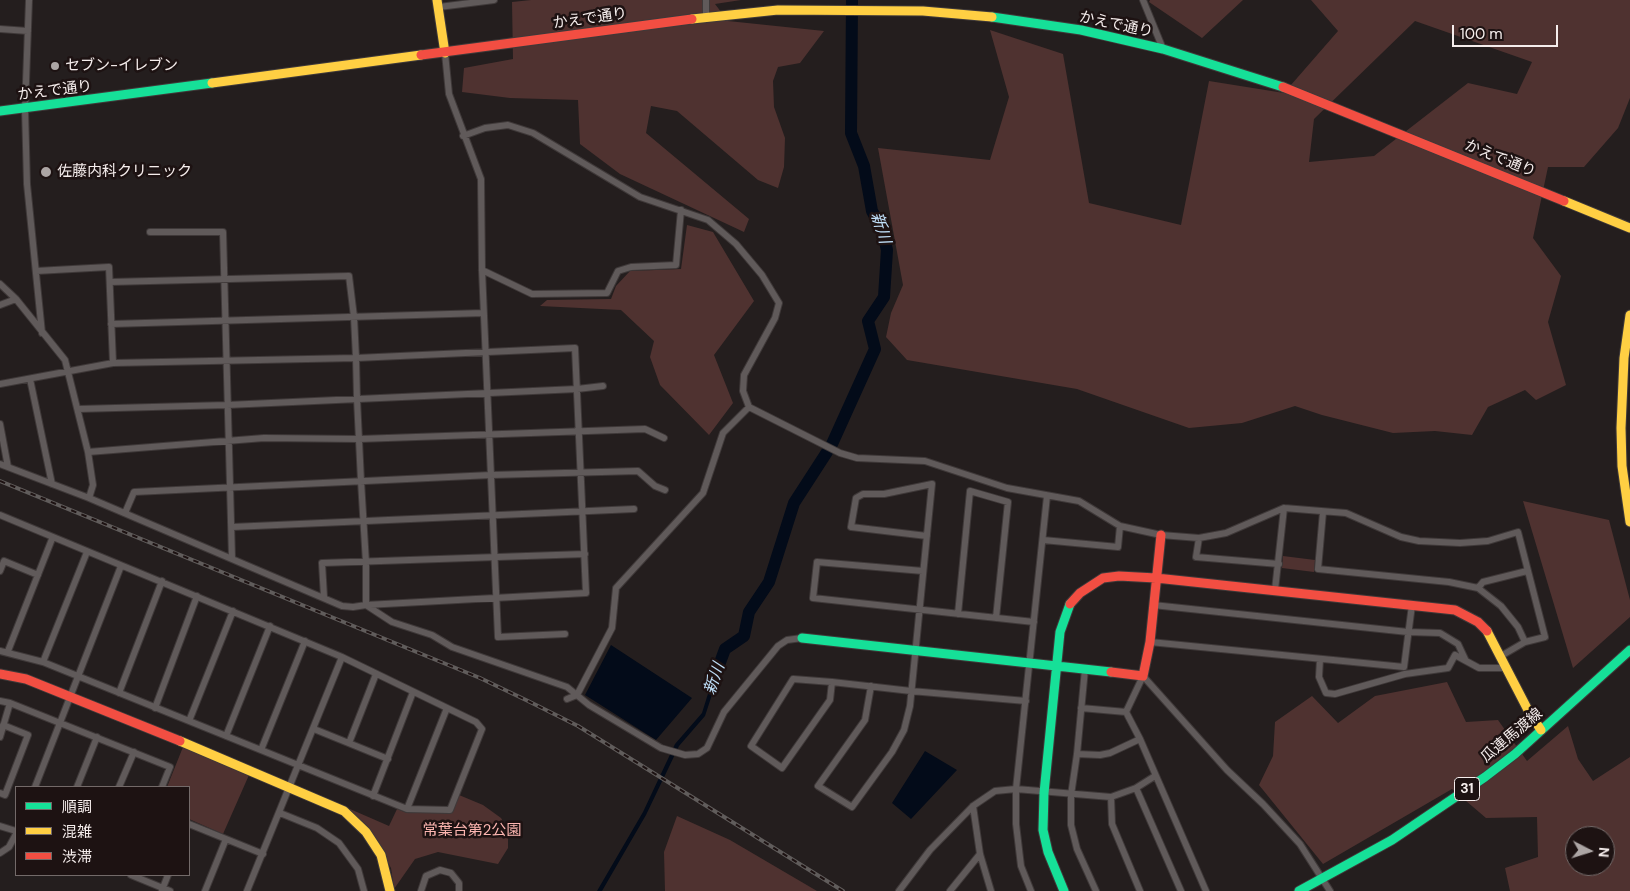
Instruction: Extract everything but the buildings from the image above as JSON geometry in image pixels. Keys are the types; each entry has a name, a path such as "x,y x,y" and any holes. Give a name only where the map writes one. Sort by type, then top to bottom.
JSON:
{"street":[{"path":"30,0 25,109 27,184 42,333"},
{"path":"494,0 438,4 449,94 480,179 485,353 494,516 498,637 565,634"},
{"path":"706,0 706,17"},
{"path":"1142,0 1163,49"},
{"name":"かえで通り","path":"0,111 706,17 770,10 923,10 970,14 1082,30 1163,49 1286,88 1630,228"},
{"path":"0,29 28,31"},
{"path":"463,136 485,128 508,126 533,133 640,197 708,220 736,244 777,296 779,310 776,318 744,375 743,391 749,407 840,453 857,458 925,461 1007,488 1079,501 1120,526 1161,535 1199,538 1226,533 1284,508 1346,513 1402,537 1419,541 1460,543 1488,541 1518,532 1545,638 1525,642 1501,656"},
{"path":"482,270 532,294 607,293 618,271 631,266 676,265 681,210"},
{"path":"150,232 224,232 232,558"},
{"path":"36,271 109,267 113,363"},
{"path":"110,282 349,276 354,317 366,563 366,605"},
{"path":"0,284 16,299 65,360 70,371 88,452 93,485 89,498"},
{"path":"0,305 16,299"},
{"path":"111,324 484,313"},
{"path":"1630,315 1624,358 1620,428 1622,466 1630,522"},
{"path":"0,384 113,363 227,359 356,358 575,348 586,593 354,607 342,606 324,596 89,498 0,464"},
{"path":"30,378 52,484"},
{"path":"78,409 488,394 603,386"},
{"path":"568,700 577,695 612,628 616,588 703,493 723,433 749,407"},
{"path":"0,424 8,467"},
{"path":"88,452 229,440 359,439 645,428 664,438"},
{"path":"124,513 134,492 229,486 638,471 655,486 665,490"},
{"path":"871,686 864,720 818,786 852,807 892,752 904,730 910,706 916,651 932,484 884,494 863,494 856,498 851,527 927,536"},
{"path":"958,614 970,491 1008,502 996,618"},
{"path":"1031,891 1021,866 1016,824 1016,789 1047,496"},
{"path":"1275,590 1284,508"},
{"path":"232,527 634,509"},
{"path":"1323,512 1318,569 1449,582 1478,588 1500,606 1518,627 1525,642"},
{"path":"0,516 342,656 476,722 482,729 450,810 407,809 43,662 0,651"},
{"path":"1042,540 1118,547 1120,526"},
{"path":"1126,712 1143,676 1150,642 1161,535"},
{"path":"8,652 52,538"},
{"path":"1199,538 1196,557 1279,564"},
{"path":"43,662 87,552"},
{"path":"324,596 322,563 366,563 585,554"},
{"path":"0,571 4,561 38,575"},
{"path":"923,571 817,562 813,598 1034,622"},
{"path":"35,786 122,566"},
{"path":"1478,588 1483,582 1527,571"},
{"path":"1064,891 1048,852 1043,830 1044,793 1056,667 1064,617 1080,593 1103,578 1119,576 1156,578 1455,610 1478,622 1488,633 1529,712 1541,730"},
{"path":"119,693 162,581"},
{"path":"155,708 197,596"},
{"path":"366,605 392,622 432,635 452,647 567,687 589,706 661,748 686,755 698,754 707,748 724,712 778,646 787,640 802,638 1143,676 1227,770 1263,804 1300,844 1330,891"},
{"path":"1154,605 1408,632 1440,632 1458,644 1464,659"},
{"path":"1150,642 1404,667 1412,605"},
{"path":"189,721 234,611"},
{"path":"226,736 270,626"},
{"path":"261,750 305,641"},
{"name":"瓜連馬渡線","path":"1300,891 1424,821 1492,771 1630,650"},
{"path":"1320,659 1320,677 1326,692 1335,694 1405,674 1448,668 1455,655 1479,668 1507,668"},
{"path":"247,891 342,656"},
{"path":"1085,670 1071,795 1071,825 1077,848 1096,891"},
{"path":"0,674 26,679 71,697 344,812 366,832 381,854 388,876 390,891"},
{"path":"349,743 376,674"},
{"path":"832,682 830,700 782,768 751,746 793,679 832,682 911,691 1026,700"},
{"path":"374,796 413,692"},
{"path":"0,701 60,722 170,767 162,786"},
{"path":"0,737 10,703"},
{"path":"407,809 447,708"},
{"path":"1081,708 1126,712"},
{"path":"1126,712 1140,739 1206,891"},
{"path":"0,793 5,795 28,735 3,725"},
{"path":"314,729 388,759"},
{"path":"77,786 97,737"},
{"path":"1077,754 1100,755 1110,753 1140,739"},
{"path":"119,786 134,752"},
{"path":"899,891 930,850 973,806 995,791 1016,789 1044,793 1111,797 1136,788 1155,776"},
{"path":"1136,788 1182,891"},
{"path":"1111,797 1112,824 1140,891"},
{"path":"973,806 980,854 991,891"},
{"path":"280,813 317,828 339,843 358,870 364,891"},
{"path":"190,824 263,854"},
{"path":"0,826 15,833"},
{"path":"0,853 9,847 15,835"},
{"path":"205,891 226,839"},
{"path":"950,891 980,854"},
{"path":"421,891 426,876 440,870 451,872 458,883 459,891"},
{"path":"133,876 170,891"},
{"path":"162,889 168,876"}],"green space":[{"path":"531,0 741,0 715,4 728,21 824,31 800,63 778,67 773,81 774,107 785,138 784,167 778,188 758,180 677,111 651,106 646,133 749,219 744,232 620,174 580,144 578,100 510,98 462,92 464,68 513,59 512,2"},
{"path":"1150,0 1243,0 1202,38 1149,2"},
{"path":"1311,0 1630,0 1630,98 1618,128 1584,167 1548,167 1533,238 1561,276 1548,322 1566,385 1536,400 1525,390 1488,407 1472,435 1435,431 1393,433 1322,415 1295,406 1242,423 1189,428 1077,389 907,360 886,337 891,313 903,285 878,148 990,160 1009,97 990,30 1063,54 1089,203 1181,225 1209,81 1284,93 1338,31","holes":["1415,21 1532,62 1517,94 1468,83 1374,156 1309,162 1314,119"]},
{"path":"687,225 713,232 754,301 714,355 733,403 709,435 660,385 650,357 654,341 621,310 540,306 547,300 611,299 616,286 630,271 681,269"},
{"path":"1523,501 1609,520 1630,600 1630,617 1573,668"},
{"path":"1283,556 1315,560 1314,572 1282,568"},
{"path":"1447,682 1466,722 1498,720 1527,761 1568,726 1578,759 1593,781 1630,757 1630,891 1510,891 1505,868 1538,857 1537,817 1486,818 1452,789 1323,864 1259,785 1273,756 1275,722 1312,696 1338,723 1375,696"},
{"path":"183,747 249,775 223,834 190,819 190,786 167,786"},
{"name":"常葉台第2公園","path":"459,795 483,805 501,818 508,830 508,848 498,864 438,852 415,859 394,889 391,868 369,830 347,812 350,809 389,826 397,809 407,813 451,813"},
{"path":"677,816 730,840 817,891 665,891 664,852"}],"water":[{"path":"611,645 692,698 656,740 585,695"},
{"path":"721,652 725,655 705,716 679,746 646,815 602,891 597,891 643,812 675,744 702,713"},
{"path":"925,751 957,770 911,819 892,803"}],"waterway":[{"name":"新川","path":"832,444 875,349 868,321 884,297 887,250 882,229 872,211 864,166 851,133 852,0"},
{"name":"新川","path":"718,668 725,649 744,636 749,612 769,582 794,503 827,452"}],"railway":[{"path":"0,481 480,678 528,701 578,726 843,891"}],"traffic: fast":[{"path":"992,17 1081,30 1163,49 1283,87"},
{"path":"0,111 212,83"},
{"path":"1064,891 1048,852 1043,830 1044,793 1060,632 1070,604"},
{"path":"802,638 1111,672"},
{"path":"1299,891 1392,840 1485,777 1515,754 1630,650"}],"traffic: slow":[{"path":"437,0 445,53"},
{"path":"692,19 778,10 923,11 992,17"},
{"path":"212,83 421,55"},
{"path":"1564,201 1630,228"},
{"path":"1630,315 1624,358 1621,428 1622,466 1630,522"},
{"path":"1487,631 1529,712 1541,730"},
{"path":"180,741 344,811 366,832 381,855 390,891"}],"traffic: jam":[{"path":"421,55 692,19"},
{"path":"1283,87 1564,201"},
{"path":"1111,672 1143,676 1150,642 1161,535"},
{"path":"1070,604 1080,593 1103,578 1119,576 1156,578 1455,610 1478,622 1487,631"},
{"path":"0,674 26,679 180,741"}],"place":[{"name":"セブン-イレブン","path":"55,66"},
{"name":"佐藤内科クリニック","path":"46,172"}]}
